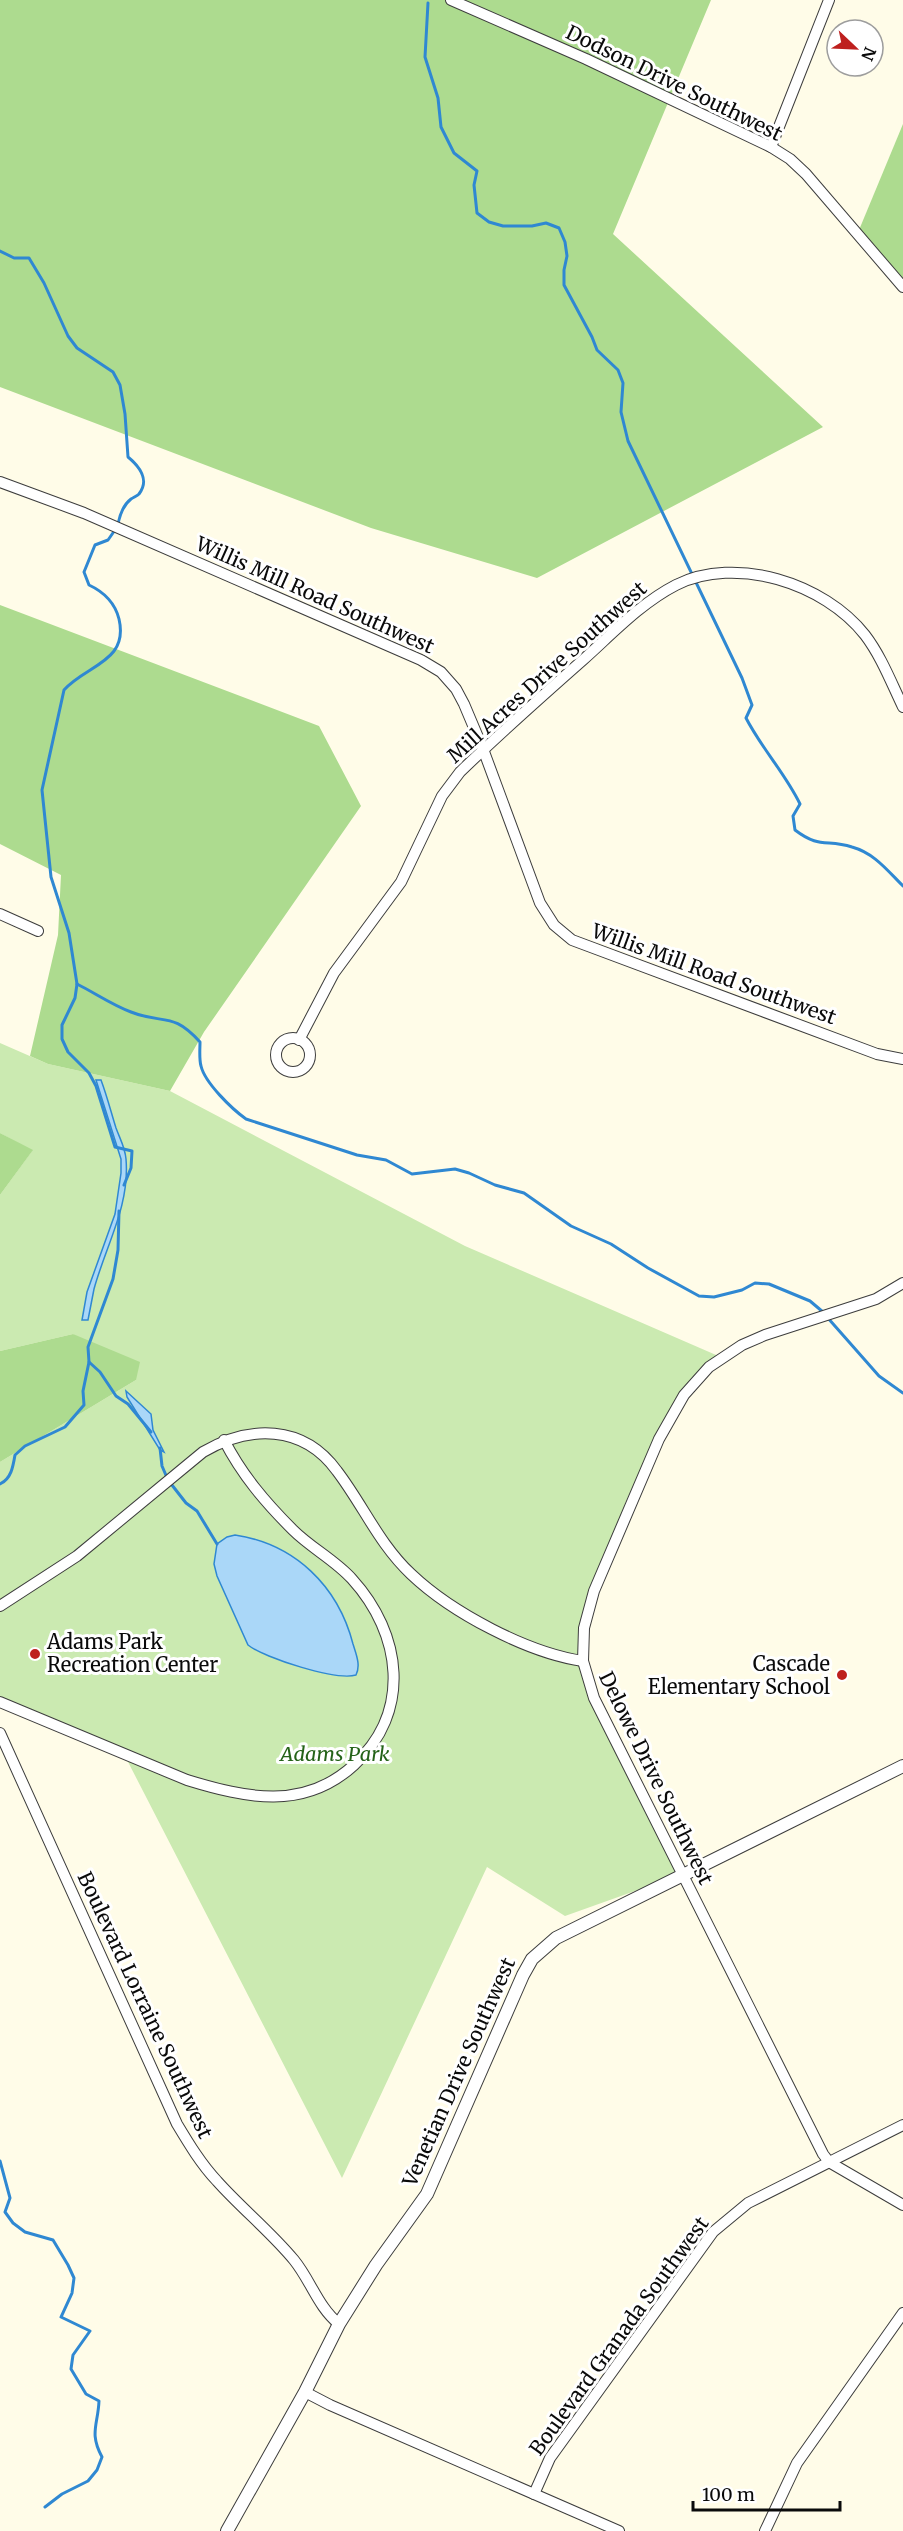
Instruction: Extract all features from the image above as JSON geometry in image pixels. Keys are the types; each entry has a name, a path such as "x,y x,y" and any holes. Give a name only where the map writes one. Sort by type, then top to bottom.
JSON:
{"street":[{"name":"Dodson Drive Southwest","path":"451,0 586,59 771,147 790,159 806,174 903,287"},
{"path":"771,147 829,0"},
{"name":"Willis Mill Road Southwest","path":"0,482 84,513 421,660 441,672 456,689 483,749 540,903 554,925 572,940 877,1054 903,1059"},
{"name":"Mill Acres Drive Southwest","path":"299,1040 334,973 401,882 442,796 460,772 632,616 660,595 688,581 718,573 761,574 785,581 823,600 848,617 876,651 903,707"},
{"path":"0,914 38,931"},
{"path":"583,1661 584,1628 596,1584 659,1439 684,1395 709,1368 742,1345 765,1335 876,1299 903,1283"},
{"name":"Delowe Drive Southwest","path":"0,1606 77,1556 203,1452 224,1440 245,1434 268,1433 289,1437 310,1446 337,1470 371,1526 390,1552 431,1592 458,1611 487,1626 561,1658 583,1661 594,1698 823,2154 829,2162 903,2205"},
{"path":"0,1702 187,1780 219,1790 251,1796 284,1797 317,1790 342,1776 365,1755 385,1724 395,1686 390,1652 380,1620 368,1598 352,1579 295,1532 262,1498 238,1468 224,1440"},
{"name":"Boulevard Lorraine Southwest","path":"0,1733 177,2124 195,2153 216,2180 294,2260 310,2283 326,2314 339,2324"},
{"name":"Venetian Drive Southwest","path":"233,2528 339,2324 376,2265 427,2193 522,1975 532,1959 556,1938 903,1766"},
{"name":"Boulevard Granada Southwest","path":"534,2494 550,2458 713,2232 748,2203 903,2125"},
{"path":"765,2531 797,2463 903,2313"},
{"path":"305,2392 619,2531"}],"green space":[{"path":"0,0 711,0 613,234 823,427 537,578 371,528 0,387"},
{"path":"903,124 903,286 859,230"},
{"path":"0,605 319,726 361,806 204,1032 170,1091 48,1064 30,1056 58,935 61,875 0,844"},
{"name":"Adams Park","path":"0,1043 48,1064 170,1091 465,1246 723,1358 686,1385 660,1430 626,1501 586,1622 580,1666 677,1876 565,1916 487,1867 342,2178 126,1758 0,1703 0,1462 136,1380 73,1334 0,1351 0,1195 32,1151 0,1133"},
{"path":"0,1133 33,1150 0,1195"},
{"path":"73,1334 140,1362 136,1380 0,1462 0,1351"}],"water":[{"path":"96,1080 101,1080 123,1147 126,1176 121,1209 94,1289 88,1320 82,1320 87,1292 115,1214 121,1173 121,1159"},
{"path":"126,1391 151,1414 153,1430 164,1452 160,1450 127,1397"},
{"path":"235,1535 257,1540 295,1558 325,1586 346,1623 358,1660 356,1675 333,1675 318,1672 269,1656 248,1645 217,1576 214,1564 217,1544"}],"waterway":[{"path":"428,3 425,57 438,98 441,127 454,153 477,171 474,185 477,213 489,222 503,226 532,226 546,223 559,228 565,242 567,256 564,285 597,350 618,370 623,383 621,412 628,441 742,678 752,705 746,718 800,804 793,816 795,830 817,842 843,845 867,853 903,886"},
{"path":"0,251 14,258 29,258 44,283 68,336 77,348 113,372 120,385 128,457 142,474 143,484 139,494 128,501 124,507 118,524"},
{"path":"115,530 108,540 95,545 84,572 89,585 104,595 115,608 119,619 118,645 104,661 64,690 42,790 51,877 69,933 77,984 75,998 62,1025 62,1039 68,1052 89,1073 96,1086 115,1147 132,1151 131,1168 124,1185"},
{"path":"77,984 124,1009 142,1016 175,1022 190,1032 200,1042 200,1063 213,1088 246,1119 357,1155 386,1160 412,1174 455,1169 495,1185 524,1193 571,1226 611,1244 648,1268 699,1296 714,1297 742,1290 755,1283 769,1284 810,1301 823,1312"},
{"path":"0,1484 9,1476 15,1455 25,1446 65,1427 84,1405 83,1391 89,1362 88,1347 113,1279 118,1250 119,1211"},
{"path":"827,1317 879,1376 903,1393"},
{"path":"89,1362 100,1372 116,1396 128,1404 151,1432"},
{"path":"160,1448 162,1466 168,1480 186,1503 197,1511 217,1544"},
{"path":"0,2161 10,2198 5,2212 13,2223 25,2232 53,2240 74,2278 72,2293 61,2317 90,2331 73,2355 71,2369 86,2394 99,2401 95,2435 102,2457 97,2470 88,2481 62,2494 45,2507"}],"place":[{"name":"Adams Park Recreation Center","path":"35,1654"},
{"name":"Cascade Elementary School","path":"842,1675"}]}
